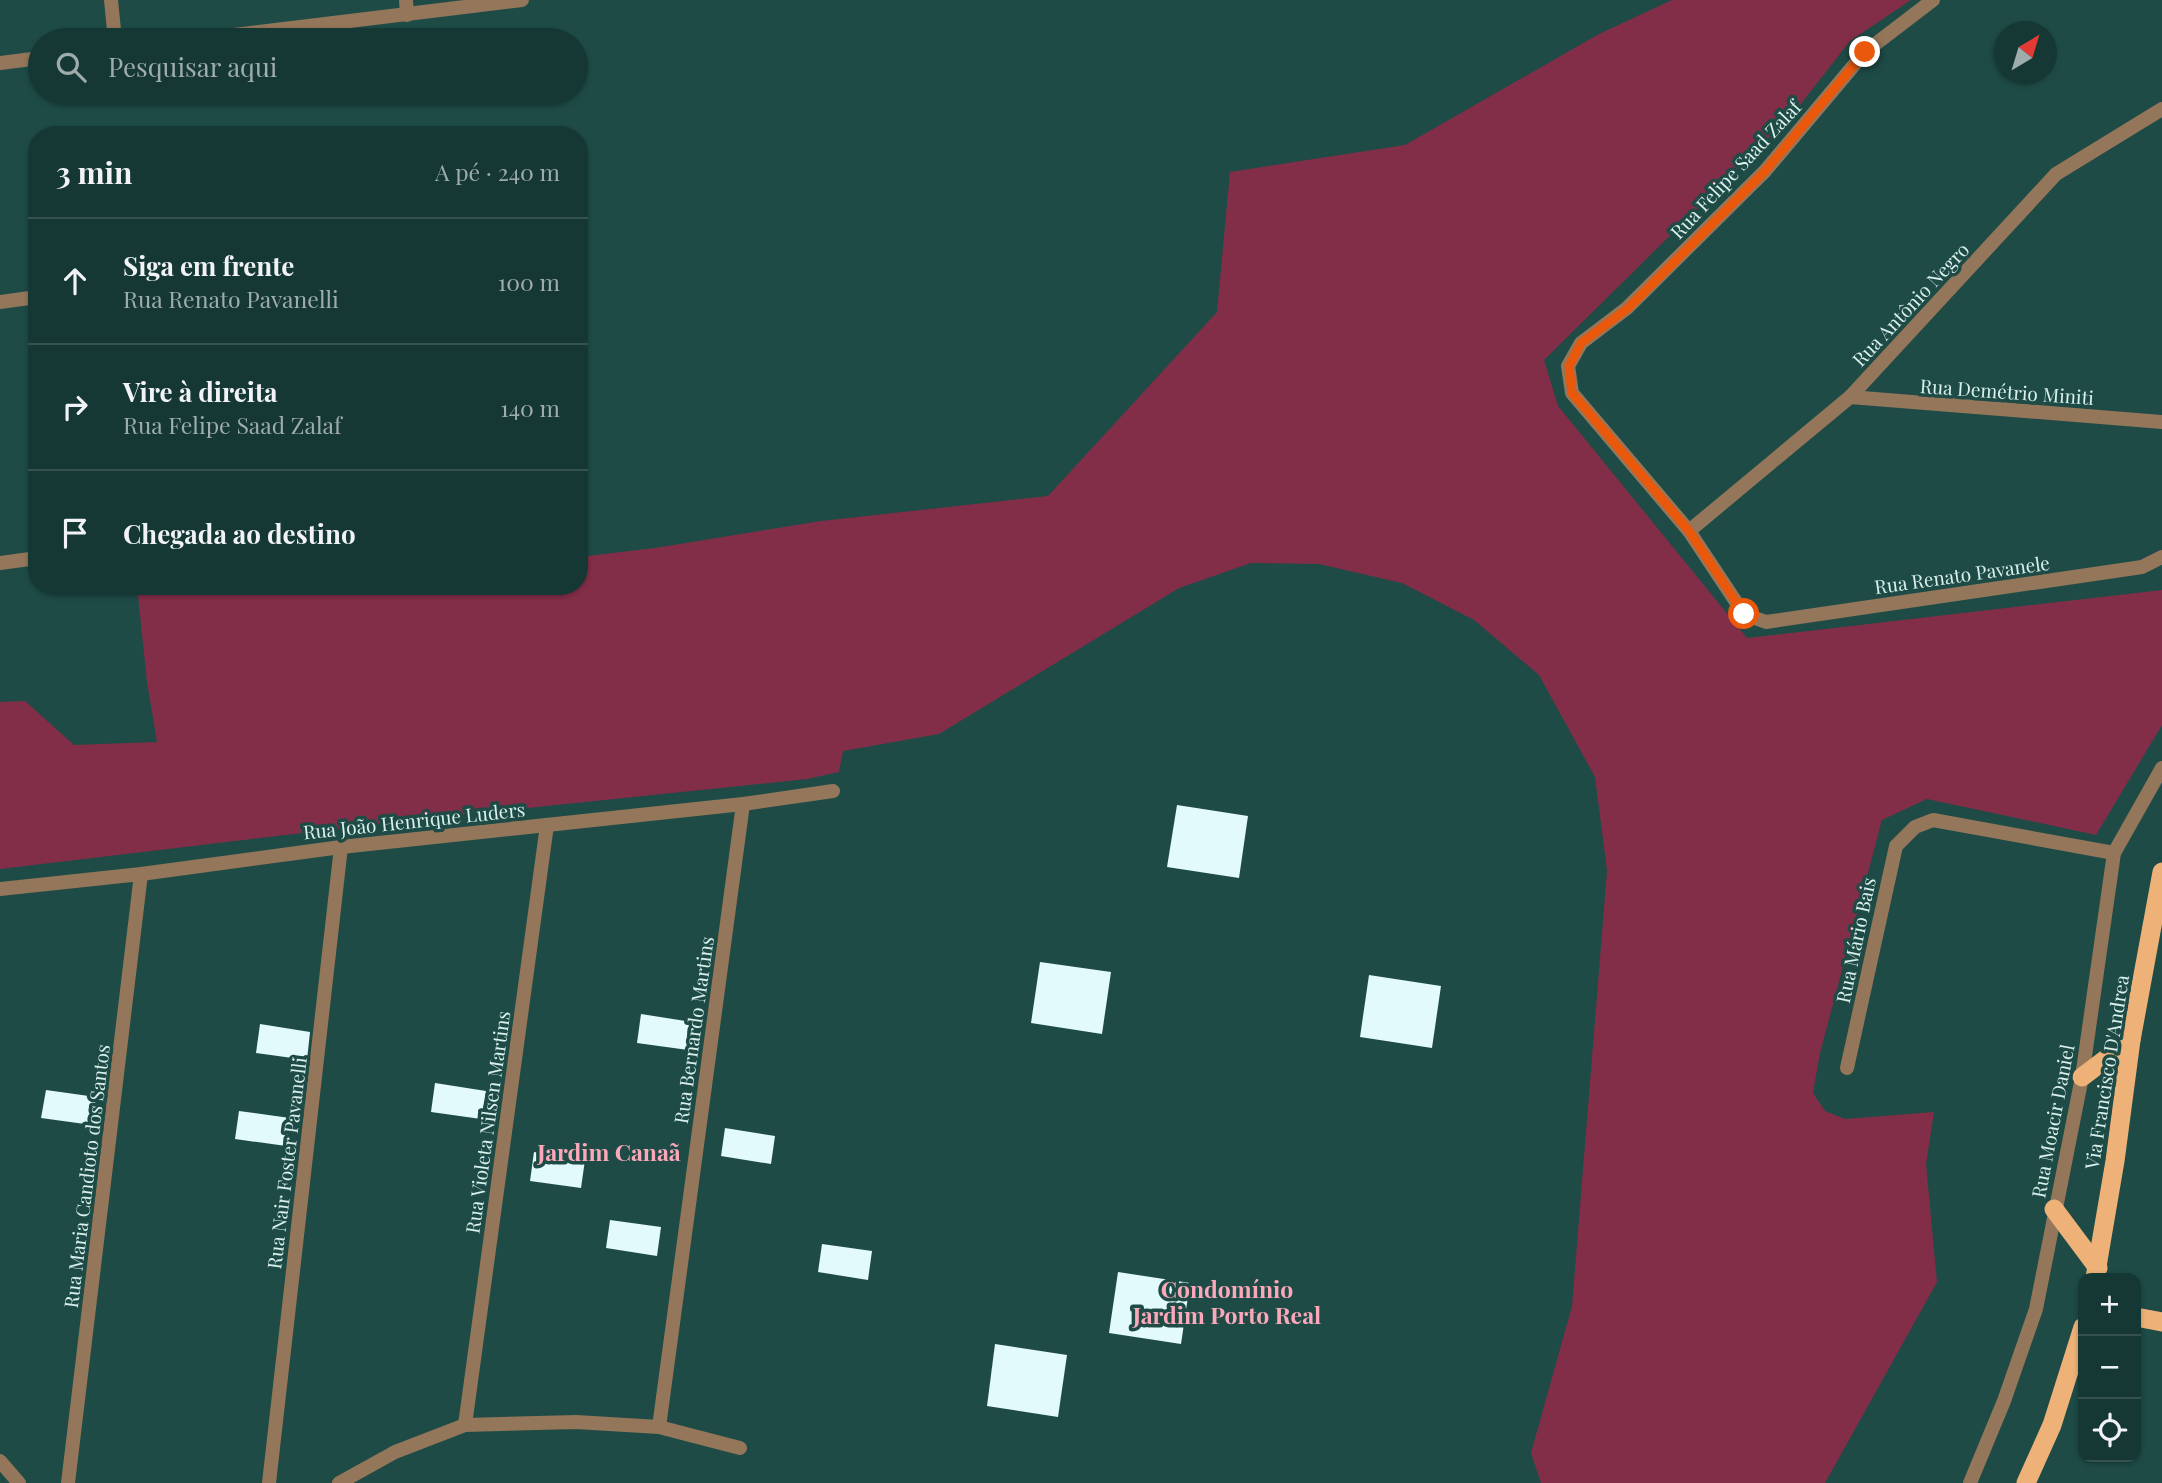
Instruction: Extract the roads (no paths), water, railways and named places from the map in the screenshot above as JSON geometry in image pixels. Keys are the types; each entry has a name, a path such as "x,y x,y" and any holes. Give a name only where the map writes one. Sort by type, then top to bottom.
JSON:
{"highway":[{"name":"Via Francisco D'Andrea","path":"2096,1273 2132,1040 2162,872"},
{"path":"2081,1077 2132,1040"},
{"path":"2054,1209 2096,1273"},
{"path":"2141,1318 2162,1322"},
{"path":"2026,1483 2052,1425 2078,1348"}],"street":[{"path":"111,0 114,28"},
{"path":"271,28 407,7 522,0"},
{"name":"Rua Felipe Saad Zalaf","path":"1689,531 1572,393 1569,366 1581,343 1628,308 1765,171 1865,52 1933,0"},
{"path":"0,63 28,60"},
{"name":"Rua Antônio Negro","path":"1689,531 1850,397 2056,174 2162,109"},
{"path":"0,302 28,298"},
{"name":"Rua Demétrio Miniti","path":"1850,397 2162,422"},
{"name":"Rua Renato Pavanele","path":"1689,531 1744,614 1766,621 2142,567 2162,557"},
{"path":"0,563 28,559"},
{"name":"Rua Moacir Daniel","path":"1970,1483 2004,1401 2036,1309 2081,1077 2114,853 2162,768"},
{"name":"Rua João Henrique Luders","path":"0,889 141,874 341,847 743,804 833,791"},
{"name":"Rua Bernardo Martins","path":"659,1427 743,804"},
{"name":"Rua Mário Bais","path":"1847,1068 1896,846 1915,827 1933,820 2114,853"},
{"name":"Rua Violeta Nilsen Martins","path":"465,1425 547,825"},
{"name":"Rua Nair Foster Pavanelli","path":"269,1483 341,847"},
{"name":"Rua Maria Candioto dos Santos","path":"68,1483 141,874"},
{"path":"339,1483 395,1452 465,1425 576,1422 659,1427 740,1448"},
{"path":"0,1461 19,1483"}],"district":[{"name":"Jardim Canaã","path":"609,1151"},
{"name":"Condomínio Jardim Porto Real","path":"1227,1301"}]}
